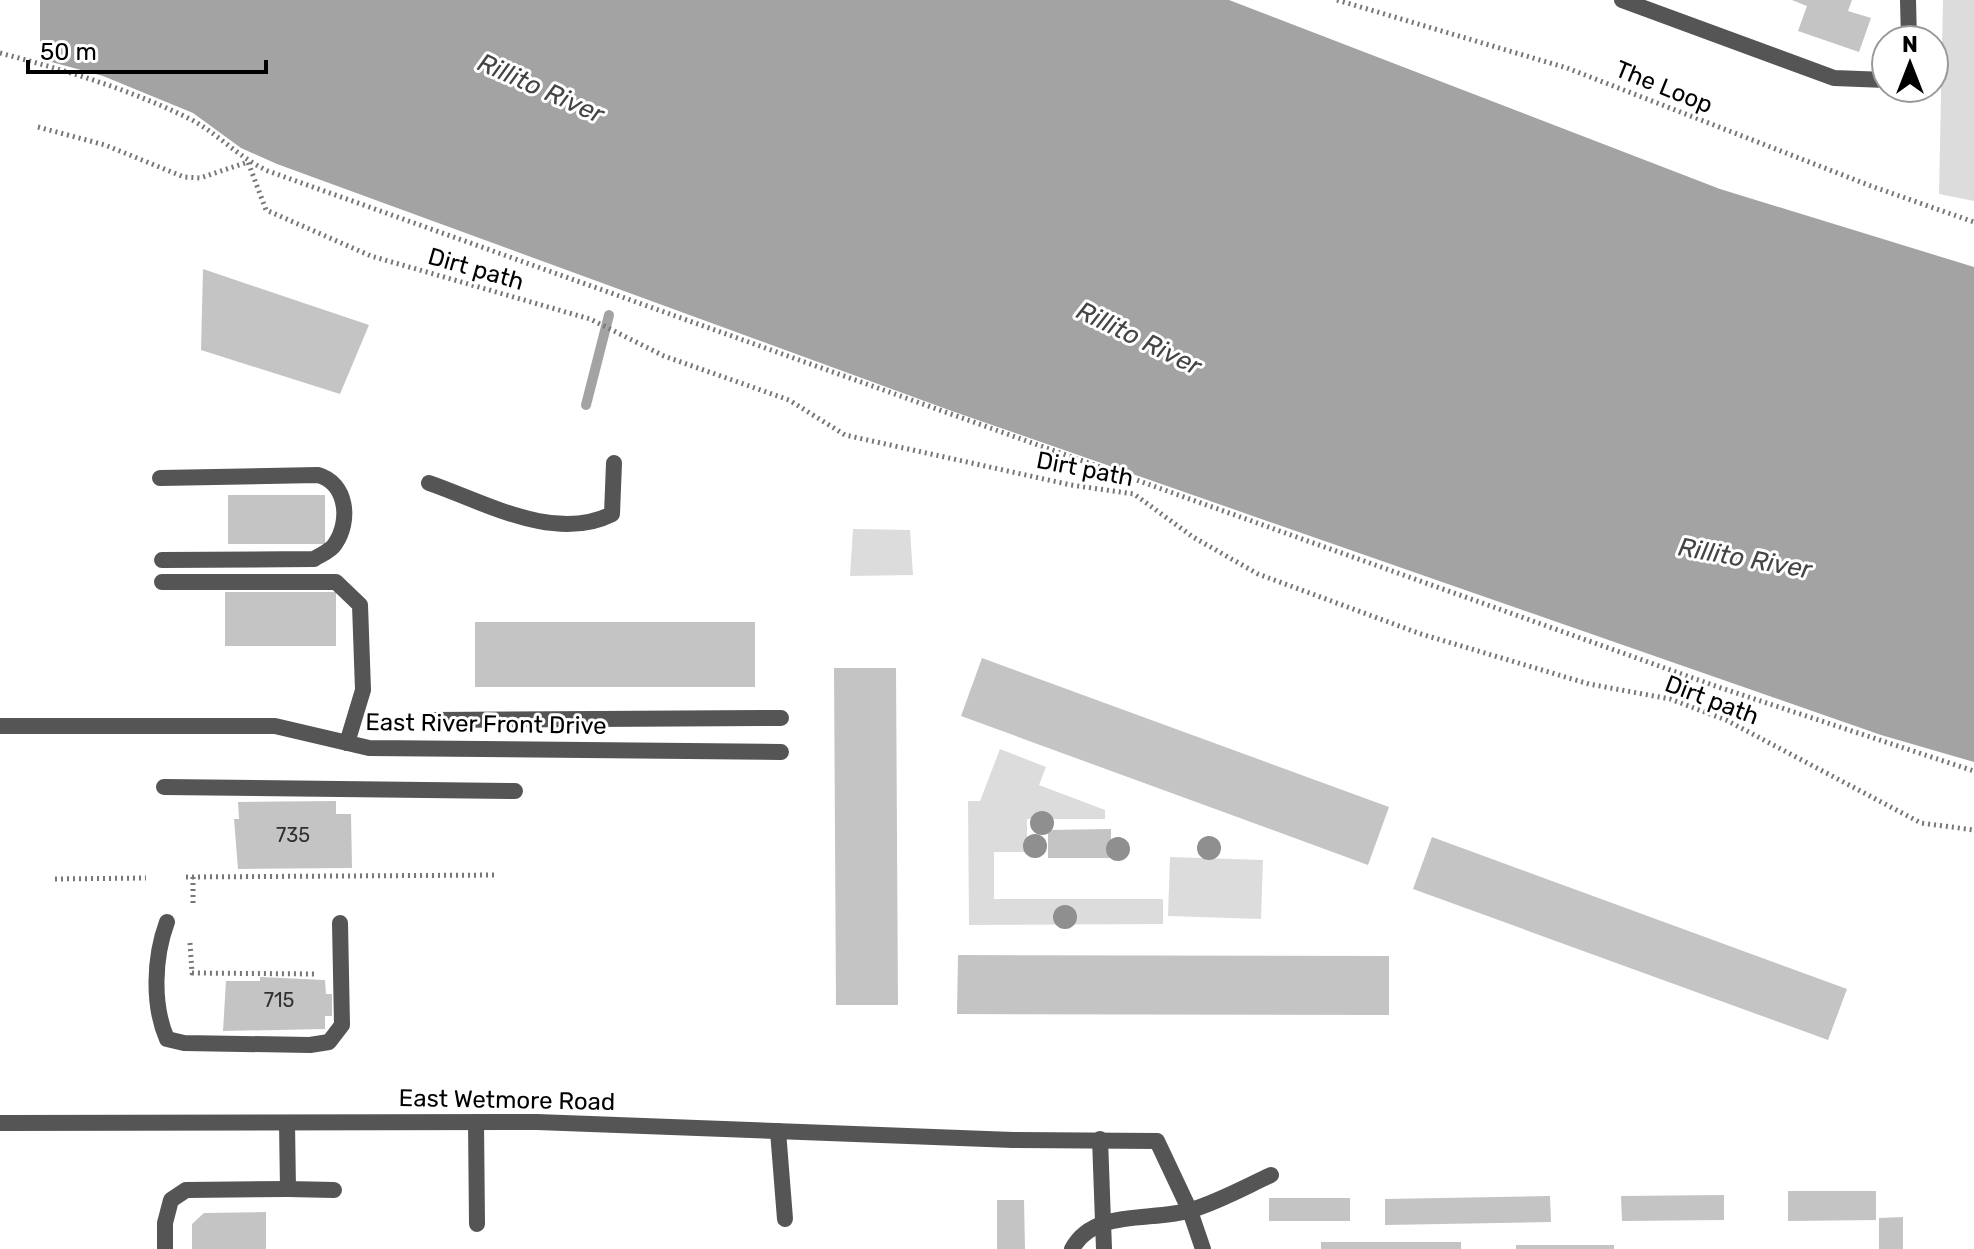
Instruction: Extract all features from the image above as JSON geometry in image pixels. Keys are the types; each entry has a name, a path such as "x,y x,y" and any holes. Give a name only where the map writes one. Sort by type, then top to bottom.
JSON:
{"street":[{"path":"1622,0 1834,78 1870,79"},
{"path":"1908,0 1909,24"},
{"path":"429,483 538,522 594,523 612,514 614,463"},
{"path":"160,478 318,475 331,479 342,493 343,525 334,546 314,559 162,560"},
{"path":"162,582 336,582 360,605 363,690 347,743"},
{"path":"430,720 781,718"},
{"name":"East River Front Drive","path":"0,726 275,726 369,748 781,752"},
{"path":"164,787 515,791"},
{"path":"167,922 160,942 157,1016 167,1039 184,1043 310,1045 329,1042 342,1025 340,923"},
{"path":"476,1122 477,1224"},
{"name":"East Wetmore Road","path":"0,1123 476,1122 1013,1140 1157,1141 1190,1211"},
{"path":"287,1123 288,1189"},
{"path":"778,1131 785,1219"},
{"path":"1100,1139 1104,1249"},
{"path":"1072,1249 1078,1238 1103,1223 1190,1211 1271,1175"},
{"path":"165,1249 165,1223 171,1200 186,1190 334,1190"},
{"path":"1190,1211 1203,1249"}],"path":[{"name":"The Loop","path":"1337,0 1567,68 1698,121 1974,222"},
{"path":"0,53 114,86 189,118 248,162 1721,688 1974,771"},
{"path":"38,127 105,145 184,177 200,178 248,162"},
{"name":"Dirt path","path":"248,162 266,210 371,256 590,319 664,356 789,400 845,435 1071,485 1134,494 1193,537 1258,574 1421,634 1589,684 1670,699 1726,720 1921,823 1974,830"},
{"path":"193,905 189,877 497,875"},
{"path":"55,879 146,878"},
{"path":"190,943 192,973 329,974"}],"shaded area":[{"path":"1943,0 1974,0 1974,201 1939,194 1941,104 1950,104 1950,24 1943,24"},
{"path":"853,529 910,530 913,575 850,576"},
{"path":"1000,749 1046,767 1039,785 1105,810 1105,819 1027,819 1027,852 994,852 994,899 1163,899 1163,924 969,925 968,801 980,801"},
{"path":"1170,857 1263,860 1261,919 1168,916"}],"water":[{"name":"Rillito River","path":"0,0 1229,0 1720,189 1974,267 1974,762 1881,735 949,410 277,164 241,148 193,113 103,76 0,48"}],"pier":[{"path":"0,0 40,0 40,64 0,53"}],"building":[{"path":"1792,0 1852,0 1848,11 1871,18 1859,52 1798,31 1807,6"},
{"path":"203,269 369,325 340,394 201,350"},
{"path":"228,495 325,495 325,544 228,544"},
{"path":"225,592 336,592 336,646 225,646"},
{"path":"475,622 755,622 755,687 475,687"},
{"path":"982,658 1389,807 1368,865 961,716"},
{"path":"834,668 896,668 898,1005 836,1005"},
{"path":"336,801 336,814 351,814 352,868 238,869 234,819 239,819 238,802"},
{"path":"1111,829 1111,858 1048,858 1048,830"},
{"path":"1432,837 1847,989 1828,1040 1413,889"},
{"path":"958,955 1389,956 1389,1015 957,1014"},
{"path":"260,977 325,980 326,994 332,994 332,1016 325,1016 325,1029 223,1031 226,981 260,981"},
{"path":"1788,1191 1876,1191 1876,1220 1788,1221"},
{"path":"1724,1195 1724,1220 1622,1221 1621,1196"},
{"path":"1550,1196 1551,1222 1385,1225 1385,1199"},
{"path":"1269,1198 1350,1198 1350,1221 1269,1221"},
{"path":"997,1200 1024,1200 1025,1249 997,1249"},
{"path":"266,1212 266,1249 192,1249 192,1224 204,1213"},
{"path":"1903,1217 1903,1249 1879,1249 1879,1218"},
{"path":"1321,1242 1461,1242 1461,1249 1321,1249"},
{"path":"1516,1245 1614,1245 1614,1249 1516,1249"}],"waterway":[{"path":"586,405 609,315"}]}
